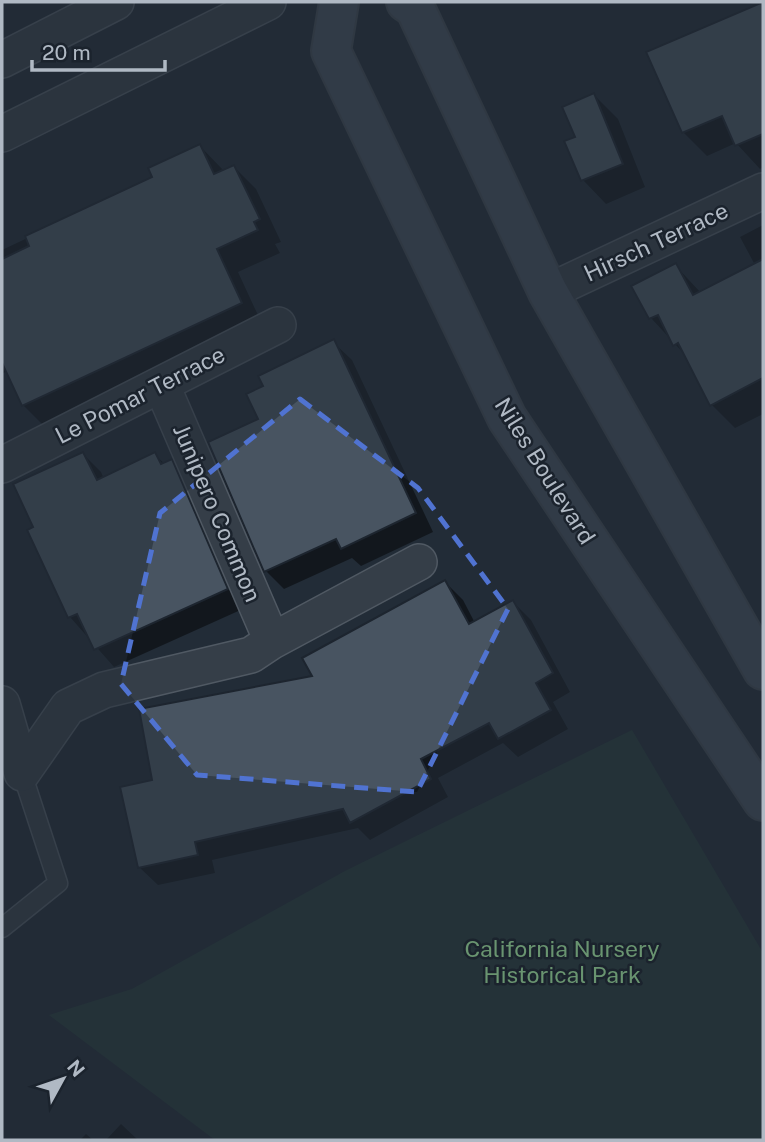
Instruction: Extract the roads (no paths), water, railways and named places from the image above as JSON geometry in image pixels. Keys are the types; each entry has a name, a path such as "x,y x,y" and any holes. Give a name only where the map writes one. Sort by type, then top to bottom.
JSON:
{"main road":[{"name":"Niles Boulevard","path":"340,2 331,51 507,418 763,801"},
{"path":"405,2 415,8 548,292 763,670"}],"street":[{"path":"2,60 116,2"},
{"path":"2,134 268,2"},
{"name":"Hirsch Terrace","path":"548,292 763,191"},
{"name":"Le Pomar Terrace","path":"2,465 278,325"},
{"name":"Junipero Common","path":"162,386 272,640"},
{"path":"22,773 68,707 104,690 251,655 272,640 419,562"},
{"path":"2,704 22,773"}],"lane":[{"path":"2,928 58,883 22,773"}],"park label":[{"name":"California Nursery Historical Park","path":"562,962"}]}
